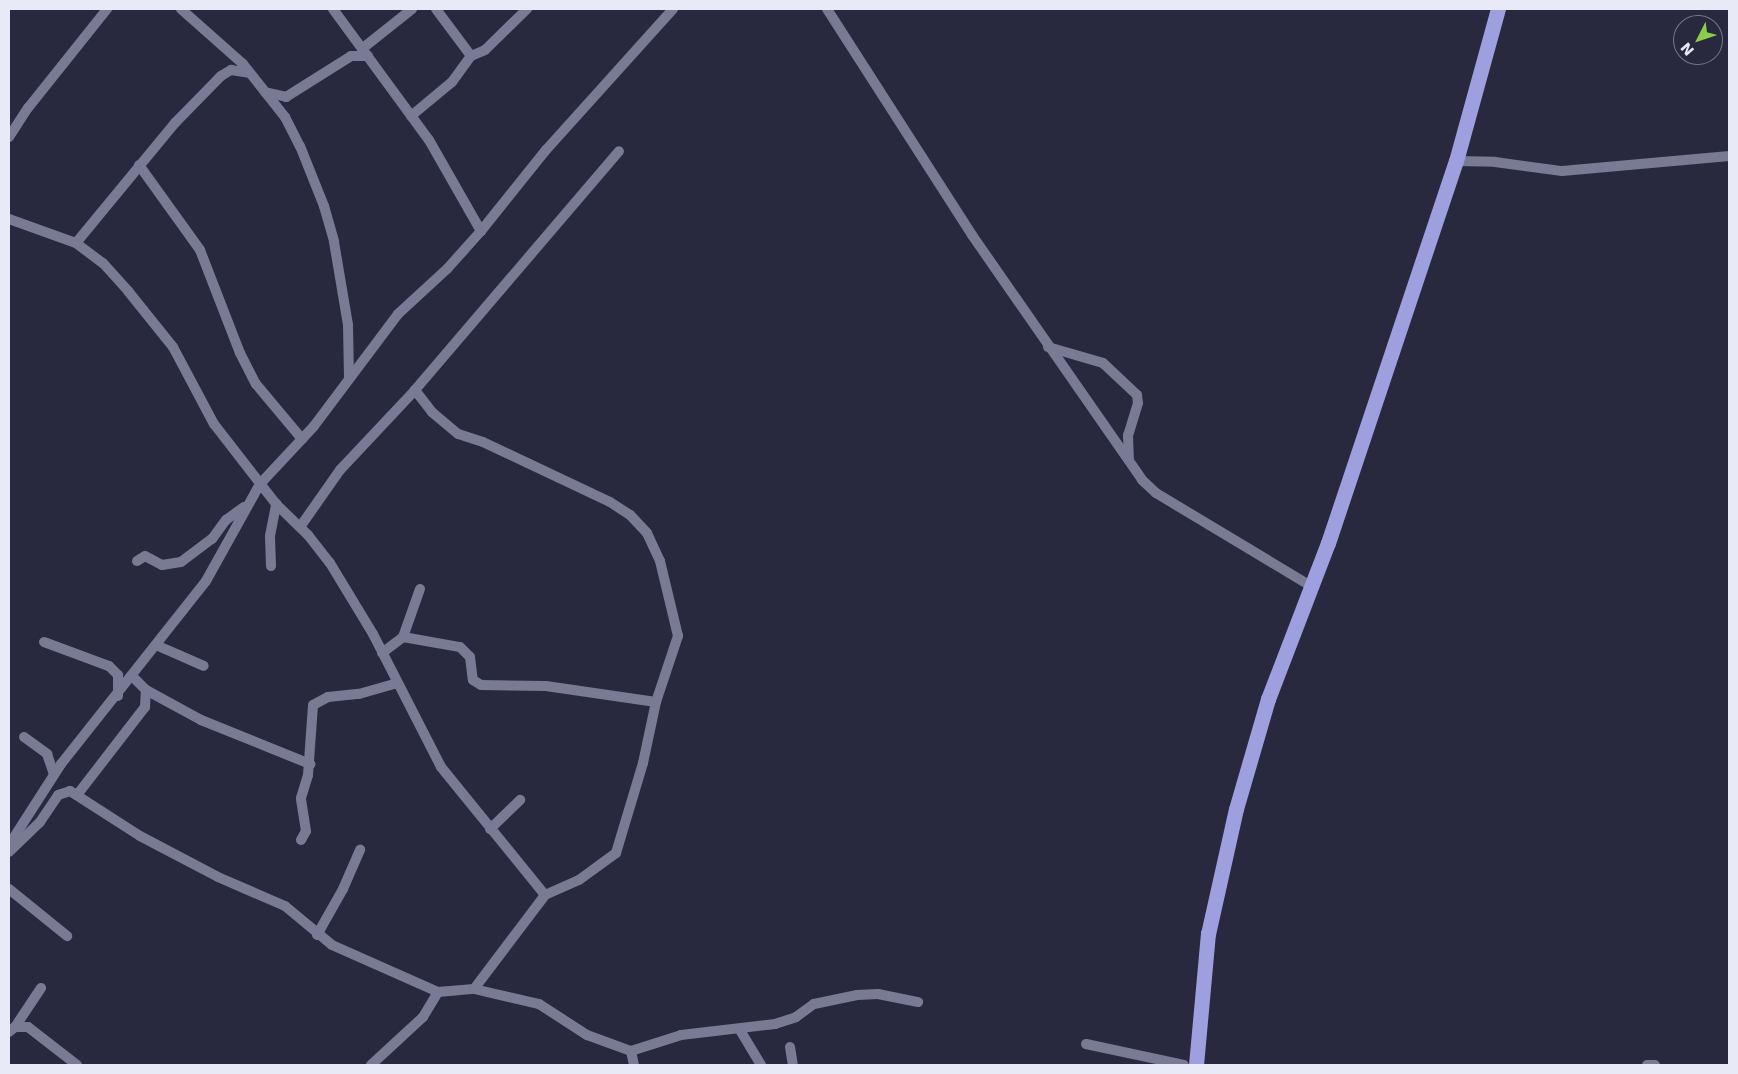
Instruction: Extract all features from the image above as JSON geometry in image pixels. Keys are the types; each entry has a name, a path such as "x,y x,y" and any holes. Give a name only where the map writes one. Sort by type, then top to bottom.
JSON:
{"highway":[{"path":"1196,1065 1207,943 1216,889 1236,809 1268,699 1310,586 1456,161 1498,9"}],"street":[{"path":"9,137 28,108 107,9"},
{"path":"181,9 235,56 285,116 321,198 334,242 348,325 349,377"},
{"path":"333,9 441,159 481,231"},
{"path":"264,92 286,97 351,56 365,52 412,9"},
{"path":"436,9 471,56"},
{"path":"411,116 462,73 471,56 485,50 527,9"},
{"path":"9,845 54,774 118,696 206,581 247,504 260,484 302,439 398,314 447,269 481,231 546,150 673,9"},
{"path":"827,9 939,186 1048,347 1130,463 1156,493 1310,586"},
{"path":"351,56 353,36"},
{"path":"76,243 139,165 221,76 231,70 249,73"},
{"path":"285,116 286,97"},
{"path":"300,527 340,470 415,390 619,151"},
{"path":"1456,161 1495,162 1562,171 1729,156"},
{"path":"139,165 200,250 240,352 256,384 302,439"},
{"path":"9,219 76,243 103,263 172,347 214,424 276,504 318,546 341,580 382,653 441,767 545,895"},
{"path":"1048,347 1103,363 1137,395 1138,403 1128,435 1130,463"},
{"path":"415,390 432,412 458,434 483,442 610,502 630,515 647,534 660,561 678,636 656,702 643,764 616,853 580,880 545,895 474,989"},
{"path":"137,561 146,556 162,566 181,562 212,540 226,520 247,504"},
{"path":"271,566 270,536 276,504"},
{"path":"382,653 403,637 420,589"},
{"path":"403,637 460,647 470,658 473,680 481,685 546,686 656,702"},
{"path":"44,642 109,666 118,675 118,696"},
{"path":"156,645 204,666"},
{"path":"132,676 146,690 201,720 310,764"},
{"path":"301,840 306,831 301,798 310,764 311,712 319,699 359,694 397,683"},
{"path":"77,795 141,715 147,699 146,690"},
{"path":"24,737 47,754 54,774"},
{"path":"294,758 311,750"},
{"path":"9,852 40,822 61,792 70,791 140,836 218,877 285,906 317,935 367,962 438,992 474,989 539,1004 587,1035 632,1051 681,1035 740,1030 782,1022 814,1004 857,995 886,995 918,1002"},
{"path":"490,829 520,800"},
{"path":"317,935 344,889 360,850"},
{"path":"9,889 67,936"},
{"path":"12,1030 41,988"},
{"path":"371,1065 423,1017 438,992"},
{"path":"12,1030 28,1027 77,1065"},
{"path":"740,1030 761,1065"},
{"path":"1086,1044 1184,1065"},
{"path":"790,1047 793,1065"},
{"path":"632,1051 634,1065"},
{"path":"1647,1065 1655,1065"}]}
